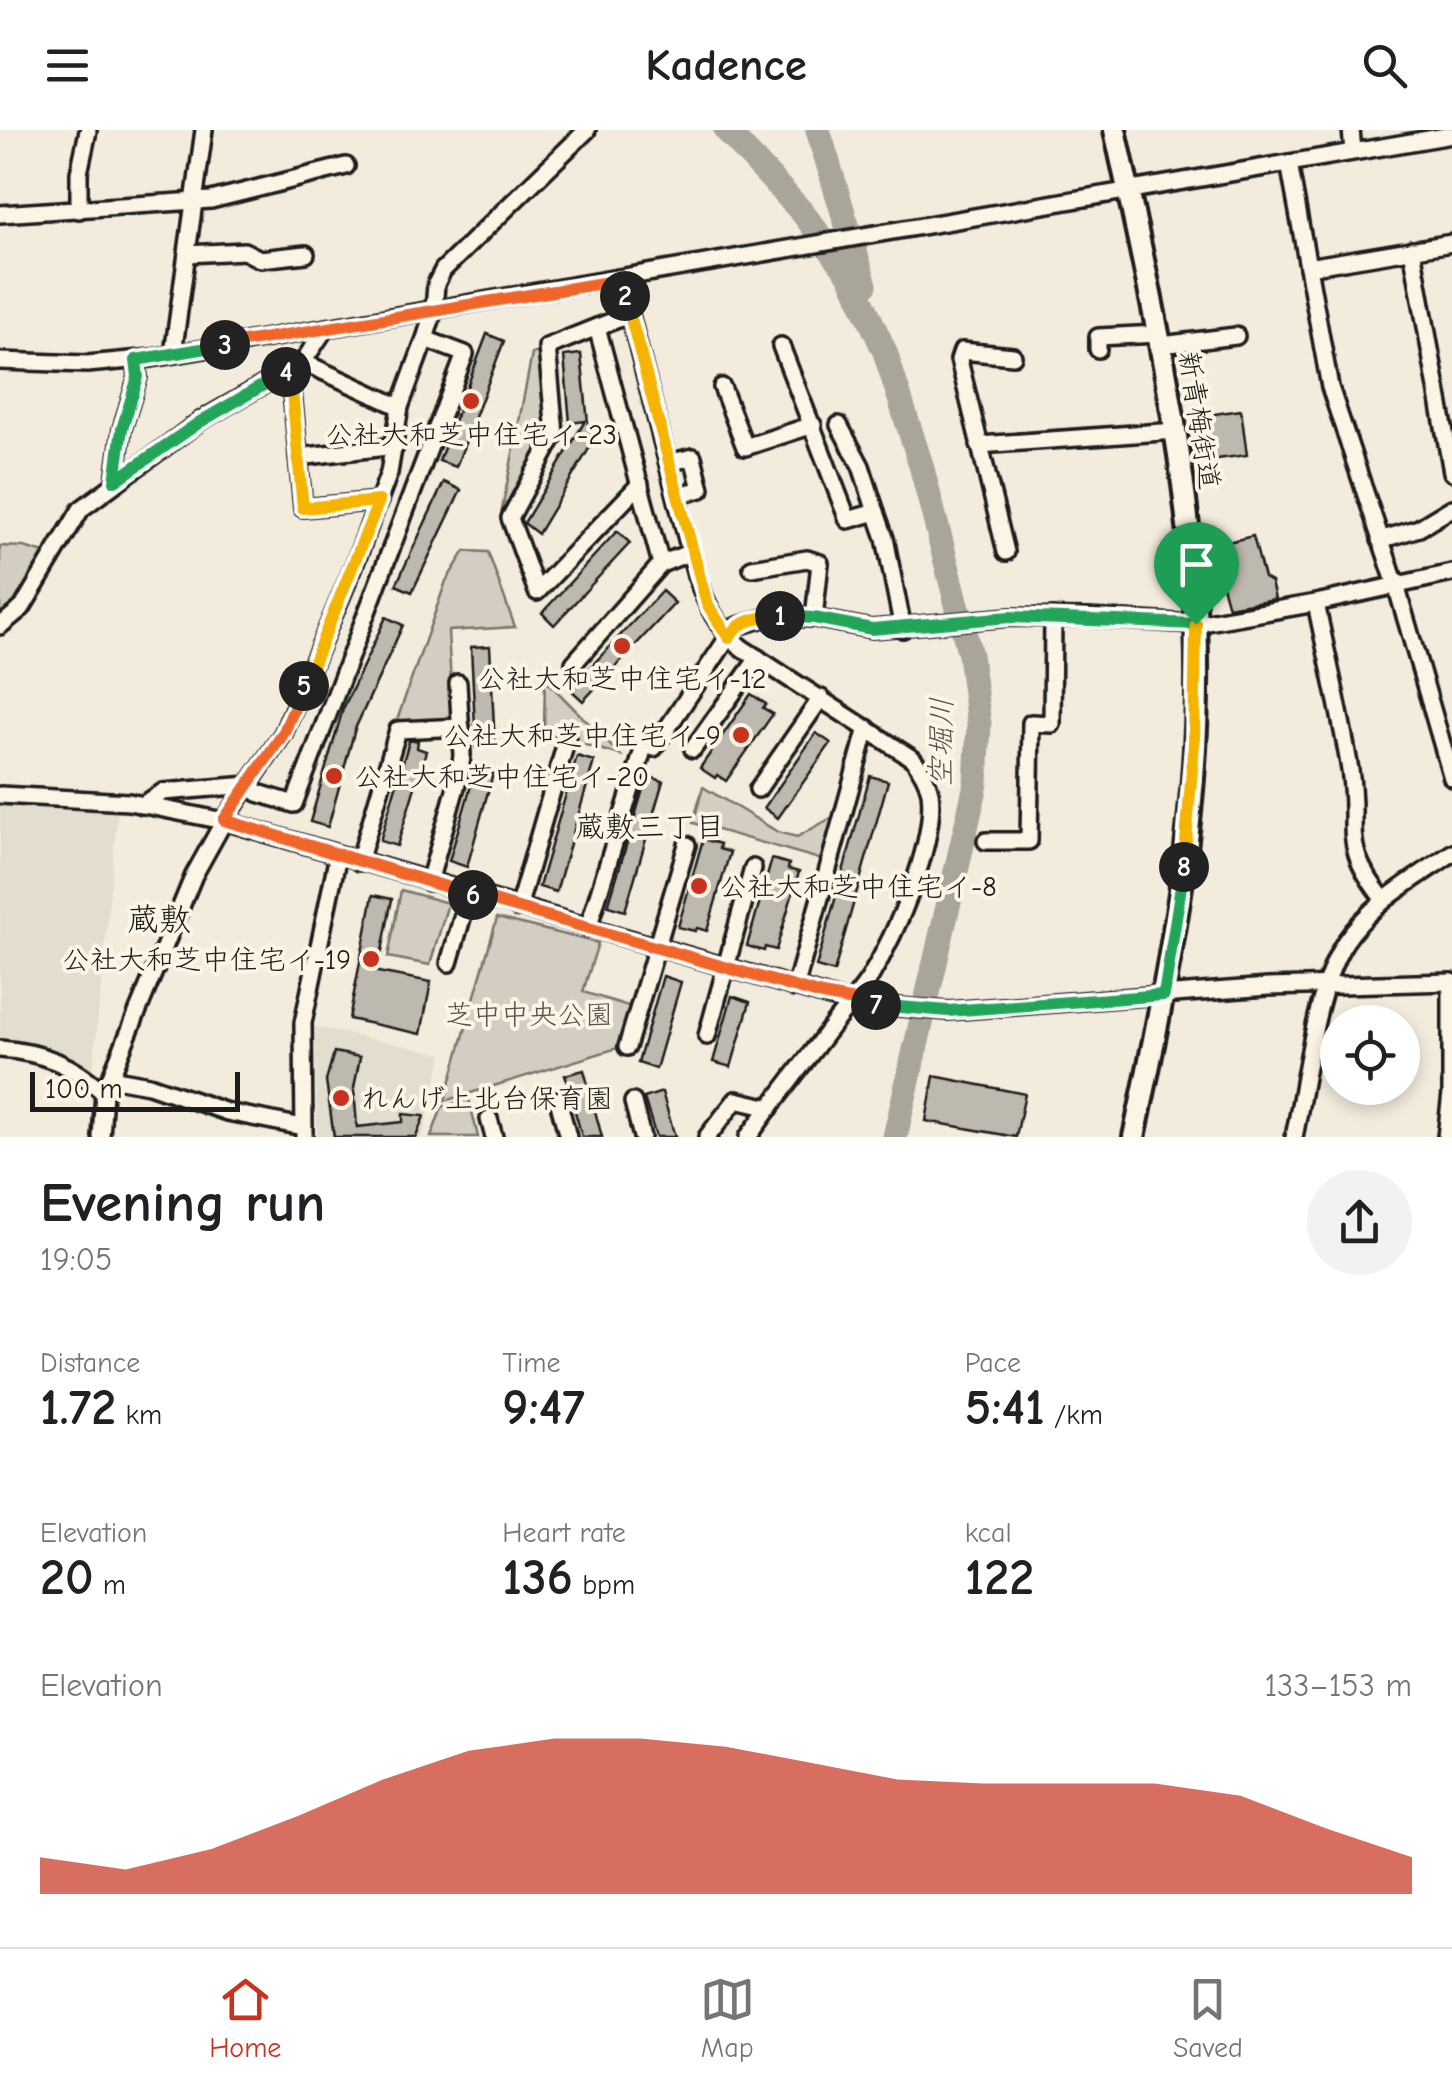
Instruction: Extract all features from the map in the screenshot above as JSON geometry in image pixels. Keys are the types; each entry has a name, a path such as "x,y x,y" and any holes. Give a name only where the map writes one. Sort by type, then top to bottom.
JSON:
{"main road":[{"name":"新青梅街道","path":"1115,130 1176,431 1187,504 1196,624 1190,817 1179,913 1134,1137"}],"street":[{"path":"172,354 204,130"},
{"path":"101,1137 107,1086 194,875 224,820 283,734 379,501 396,446 400,407 434,310 436,284 443,270 587,130"},
{"path":"1352,130 1353,151"},
{"path":"79,210 78,173 88,131"},
{"path":"0,361 88,364 136,360 621,280 1452,134"},
{"path":"1289,163 1330,387 1396,585 1452,778"},
{"path":"0,214 194,202 346,166"},
{"path":"1308,266 1452,242"},
{"path":"1412,249 1452,472"},
{"path":"187,254 244,251 260,259 306,254"},
{"path":"621,280 707,604 729,638 900,748 924,772 930,791 930,814 921,857 900,918 866,983 748,1137"},
{"path":"630,314 547,346 555,434 510,518 537,592 640,484"},
{"path":"597,327 662,564"},
{"path":"0,626 22,608 81,510 115,481 200,422 296,366 325,328"},
{"path":"1098,350 1098,337 1236,336"},
{"path":"142,805 162,792 249,786 294,804 466,354 425,340"},
{"path":"781,346 848,520 876,512"},
{"path":"1006,552 959,360 962,351 1013,356"},
{"path":"115,481 122,429 138,377 136,360"},
{"path":"296,366 400,407"},
{"path":"296,366 303,508 379,501"},
{"path":"1434,375 1452,371"},
{"path":"722,388 746,447 814,425"},
{"path":"838,425 862,466 885,538 904,628"},
{"path":"979,444 1176,431"},
{"path":"298,457 396,446"},
{"path":"668,463 693,457 701,490 677,496"},
{"path":"1380,540 1419,528 1452,508"},
{"path":"574,664 662,564 691,552"},
{"path":"752,568 807,558 820,562 814,618"},
{"path":"588,928 648,749 734,627 766,617 814,618 872,629 982,618 1196,624 1316,603 1452,572"},
{"path":"1316,603 1351,774 1352,842 1362,872 1384,900"},
{"path":"986,841 1029,842 1031,724 1052,724 1053,617"},
{"path":"693,750 758,658"},
{"path":"429,882 460,772 458,683"},
{"path":"758,789 821,698"},
{"path":"1432,708 1452,702"},
{"path":"359,862 398,730 461,727"},
{"path":"795,988 867,728"},
{"path":"518,908 567,739"},
{"path":"0,795 142,805 224,820 850,1002 948,1011 1164,995 1451,982 1451,1092 1446,1137"},
{"path":"627,1047 687,845"},
{"path":"1294,1137 1328,986 1344,943 1384,900 1452,853"},
{"path":"0,1049 64,1062 107,1086 160,1089 303,1132 303,1023 338,855"},
{"path":"707,1036 753,868"},
{"path":"450,964 469,894"},
{"path":"558,1100 568,1137"},
{"path":"707,1137 736,1100 770,1108"},
{"path":"634,1102 642,1137"},
{"path":"102,1119 116,1137"},
{"path":"489,1119 494,1137"}],"shaded area":[{"path":"0,801 118,809 93,1069 55,1055 0,1046"},
{"path":"315,1027 443,1054 422,1137 317,1137"}],"green space":[{"path":"543,350 551,433 505,515 501,515 532,354"},
{"path":"0,546 48,554 15,608 0,619"},
{"path":"465,551 488,552 515,627 448,631 453,721 396,723 446,581"},
{"path":"545,679 620,755 547,734"},
{"path":"703,787 778,832 797,837 840,813 826,861 693,823"},
{"path":"401,890 448,903 430,965 388,957"},
{"name":"芝中中央公園","path":"497,918 598,943 583,992 635,1008 624,1046 445,1101"},
{"path":"469,1099 478,1137 431,1137 442,1107"}],"building":[{"name":"公社大和芝中住宅イ-23","path":"487,334 504,341 456,467 439,461"},
{"path":"581,354 589,433 596,437 538,534 524,523 585,421 570,423 564,356"},
{"path":"1241,410 1247,455 1202,461 1195,417"},
{"path":"444,482 461,490 412,592 396,585"},
{"path":"617,531 630,543 554,625 542,613"},
{"path":"1253,536 1264,578 1271,582 1275,599 1228,607 1211,546"},
{"name":"公社大和芝中住宅イ-12","path":"662,591 675,603 583,701 570,689"},
{"path":"386,617 403,625 355,729 328,827 310,822 343,709"},
{"path":"490,646 495,747 476,748 471,647"},
{"name":"公社大和芝中住宅イ-9","path":"751,694 773,714 726,781 717,775 715,778 700,768"},
{"path":"816,733 831,743 778,818 764,808"},
{"path":"418,740 417,748 426,751 397,846 380,841 409,741"},
{"path":"577,756 594,761 556,892 539,887"},
{"path":"477,765 494,770 467,867 449,861"},
{"path":"647,776 663,781 625,911 608,906"},
{"path":"870,776 888,781 834,972 816,967"},
{"name":"公社大和芝中住宅イ-8","path":"703,839 730,852 707,931 695,931 678,927"},
{"path":"772,859 799,872 776,950 765,947 764,951 747,946"},
{"path":"373,895 392,899 378,972 431,982 421,1034 349,1019"},
{"path":"663,976 681,982 656,1069 638,1063"},
{"path":"732,996 750,1002 731,1067 713,1062"},
{"name":"れんげ上北台保育園","path":"334,1052 360,1057 354,1088 357,1127 403,1122 403,1114 424,1116 416,1137 334,1137 326,1081"},
{"path":"584,1070 602,1137 582,1137 565,1075"},
{"path":"934,1076 1025,1094 1016,1137 926,1121"},
{"path":"662,1092 675,1137 656,1137 644,1098"}],"waterway":[{"name":"空堀川","path":"726,130 802,212 850,275 885,352 921,465 970,655 979,724 976,784 895,1137"},
{"name":"空堀川","path":"818,130 865,285"}],"place":[{"name":"公社大和芝中住宅イ-23","path":"471,401"},
{"name":"公社大和芝中住宅イ-12","path":"622,646"},
{"name":"公社大和芝中住宅イ-9","path":"741,735"},
{"name":"公社大和芝中住宅イ-20","path":"334,776"},
{"name":"公社大和芝中住宅イ-8","path":"699,886"},
{"name":"公社大和芝中住宅イ-19","path":"371,959"},
{"name":"れんげ上北台保育園","path":"341,1098"}],"district":[{"name":"蔵敷三丁目","path":"650,827"},
{"name":"蔵敷","path":"159,919"}],"route":[{"path":"621,280 696,574 712,615 729,638 734,627 744,623 792,615 872,629 1010,617 1196,624 1190,817 1164,995 948,1011 850,1002 224,820 283,734 379,501 303,508 290,370 200,422 115,481 122,429 138,377 136,360 621,280"}]}
